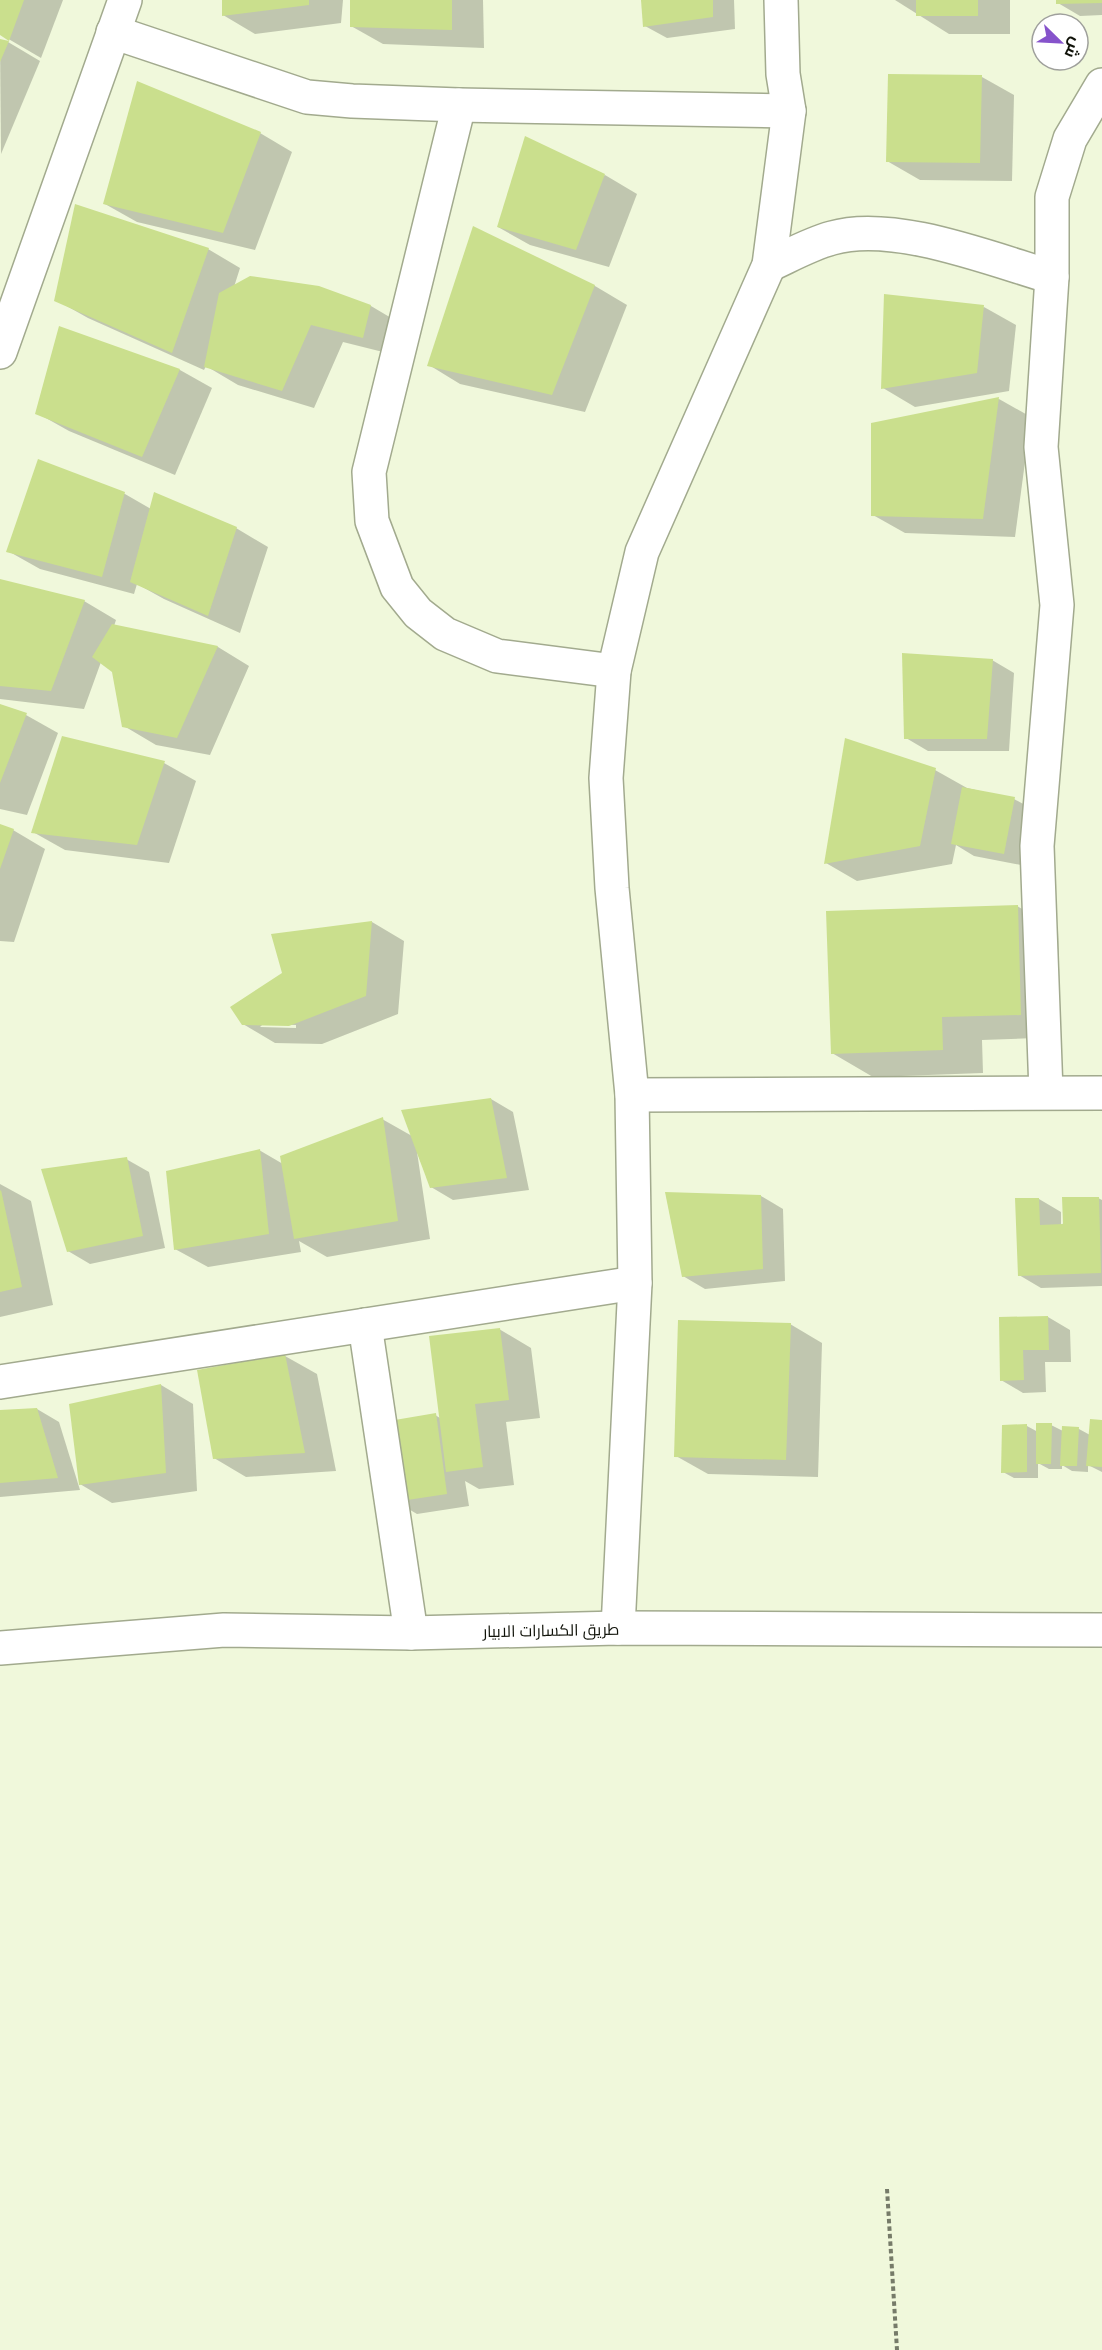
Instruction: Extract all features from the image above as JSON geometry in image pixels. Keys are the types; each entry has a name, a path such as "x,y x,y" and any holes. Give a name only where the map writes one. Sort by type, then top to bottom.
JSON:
{"street":[{"path":"0,352 124,0"},
{"path":"618,1628 635,1283 632,1095 612,888 606,778 614,671 642,552 769,265 789,111 783,74 781,0"},
{"path":"113,32 307,97 459,105 789,111"},
{"path":"1046,1092 1036,846 1056,604 1041,447 1052,276 1052,197 1070,139 1102,85"},
{"path":"459,105 369,472 372,521 397,587 418,613 445,634 497,656 614,671"},
{"path":"769,265 832,238 870,233 936,242 1052,276"},
{"path":"632,1095 1102,1093"},
{"path":"0,1382 635,1283"},
{"path":"365,1325 411,1633"},
{"name":"طريق الكسارات الابيار","path":"0,1647 224,1630 411,1633 618,1628 1102,1630"}],"path":[{"path":"887,2189 897,2350"}],"building":[{"path":"0,0 24,0 9,41 0,35"},
{"path":"222,0 309,0 309,5 222,16"},
{"path":"350,0 452,0 452,30 350,27"},
{"path":"641,0 713,0 713,17 643,27"},
{"path":"916,0 978,0 978,16 916,16"},
{"path":"1056,0 1102,0 1102,3 1056,4"},
{"path":"0,39 9,41 0,62"},
{"path":"888,74 982,75 980,163 886,162"},
{"path":"137,81 261,132 223,233 103,204"},
{"path":"525,136 605,174 576,250 497,227"},
{"path":"75,204 209,248 172,353 54,301"},
{"path":"473,226 595,285 552,395 427,366"},
{"path":"250,276 319,286 371,305 363,338 311,325 282,391 204,367 219,293"},
{"path":"884,294 984,305 977,373 881,389"},
{"path":"59,326 180,369 142,457 35,414"},
{"path":"999,397 983,519 871,516 871,423"},
{"path":"38,459 125,492 102,577 6,552"},
{"path":"154,492 237,527 208,616 130,582"},
{"path":"0,579 85,600 51,691 0,686"},
{"path":"112,624 218,646 177,738 122,727 112,672 92,657"},
{"path":"902,653 993,659 987,739 904,739"},
{"path":"0,704 27,713 0,783"},
{"path":"62,736 165,761 137,845 31,833"},
{"path":"845,738 936,768 920,846 824,864"},
{"path":"962,787 1015,797 1004,854 951,844"},
{"path":"0,824 14,829 0,869"},
{"path":"1018,905 1021,1015 942,1017 943,1050 831,1054 826,911"},
{"path":"372,921 366,996 289,1026 242,1025 230,1007 282,973 271,934"},
{"path":"491,1098 507,1178 430,1188 401,1110"},
{"path":"383,1117 398,1221 294,1239 280,1156"},
{"path":"260,1149 269,1234 174,1250 166,1171"},
{"path":"127,1157 143,1236 67,1252 41,1169"},
{"path":"0,1191 22,1287 0,1292"},
{"path":"665,1192 761,1195 763,1269 682,1277"},
{"path":"1062,1197 1099,1197 1101,1273 1018,1276 1015,1198 1039,1198 1040,1225 1063,1224"},
{"path":"1048,1316 1049,1350 1023,1350 1024,1380 1000,1381 999,1317"},
{"path":"678,1320 791,1323 786,1460 674,1457"},
{"path":"500,1328 509,1400 475,1404 483,1467 446,1472 429,1336"},
{"path":"285,1354 305,1453 213,1459 197,1370"},
{"path":"161,1384 166,1473 79,1485 69,1404"},
{"path":"37,1408 58,1478 0,1483 0,1410"},
{"path":"436,1413 447,1494 394,1502 383,1422"},
{"path":"1090,1419 1102,1420 1102,1467 1086,1466"},
{"path":"1036,1423 1052,1423 1051,1464 1036,1464"},
{"path":"1027,1424 1027,1472 1001,1473 1002,1425"},
{"path":"1062,1426 1079,1427 1077,1466 1060,1466"}]}
